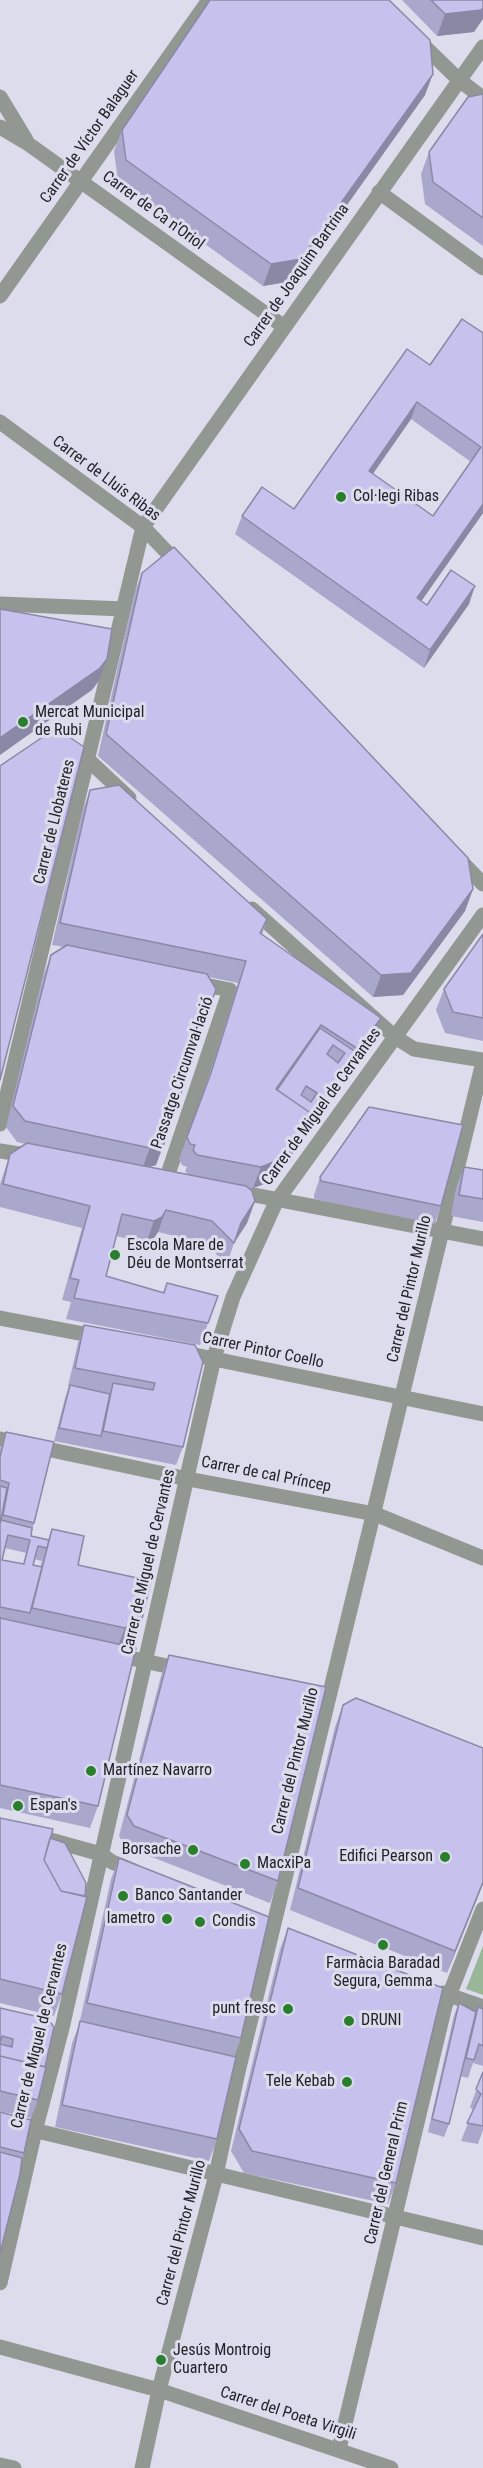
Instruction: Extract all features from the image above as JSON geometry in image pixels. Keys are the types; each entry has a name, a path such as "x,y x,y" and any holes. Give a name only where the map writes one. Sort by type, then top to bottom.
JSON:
{"street":[{"name":"Carrer de Víctor Balaguer","path":"0,296 208,0"},
{"path":"410,32 459,80 483,98"},
{"name":"Carrer de Joaquim Bartrina","path":"143,527 483,47"},
{"path":"0,98 27,143"},
{"name":"Carrer de Ca n'Oriol","path":"0,127 27,143 284,326"},
{"path":"379,192 483,268"},
{"name":"Carrer de Lluís Ribas","path":"0,422 143,527 191,577"},
{"name":"Carrer de Llobateres","path":"0,1124 48,951 88,761 143,527"},
{"path":"0,604 124,609"},
{"path":"72,744 137,806"},
{"path":"442,841 483,884"},
{"path":"244,902 395,1037 414,1049 483,1061"},
{"name":"Carrer de Miguel de Cervantes","path":"0,2283 35,2131 62,2028 214,1358 233,1297 278,1199 483,915"},
{"name":"Passatge Circumval·lació","path":"165,1180 230,990 175,978"},
{"name":"Carrer del Pintor Murillo","path":"142,2468 159,2390 216,2175 233,2070 274,1926 330,1701 483,1061"},
{"path":"0,1151 47,1159"},
{"path":"222,1189 483,1239"},
{"path":"0,1318 113,1339"},
{"name":"Carrer Pintor Coello","path":"169,1350 483,1414"},
{"name":"Carrer de cal Príncep","path":"0,1439 188,1479 375,1514 483,1558"},
{"path":"122,1656 202,1673"},
{"path":"34,1835 101,1854 112,1863 145,1875"},
{"name":"Carrer del General Prim","path":"339,2449 446,2006 483,1909"},
{"path":"430,1988 483,2007"},
{"path":"0,2122 483,2238"},
{"name":"Carrer del Poeta Virgili","path":"0,2347 159,2390 391,2468"},
{"path":"0,2465 14,2468"}],"green space":[{"path":"483,1946 483,1995 466,1989"}],"building":[{"path":"210,0 389,0 430,40 433,74 301,259 271,264 126,160 122,130"},
{"path":"431,0 483,0 483,8 445,14"},
{"path":"483,94 483,218 433,182 429,152 468,97"},
{"name":"Col·legi Ribas","path":"462,319 483,333 483,504 417,598 427,605 451,570 475,586 430,650 242,516 262,487 294,509 407,349 430,365","holes":["417,402 481,447 433,516 369,471"]},
{"path":"174,547 468,858 473,889 411,973 381,975 106,734 142,573"},
{"name":"Mercat Municipal de Rubi","path":"0,609 112,629 107,659 100,668 0,738"},
{"path":"56,728 84,747 0,1080 0,766"},
{"path":"119,785 267,919 260,933 381,1018 358,1049 321,1025 276,1089 312,1114 281,1159 261,1167 197,1155 193,1150 195,1145 190,1144 187,1137 211,1073 246,961 60,923 90,790"},
{"path":"483,934 483,1018 453,1012 444,989"},
{"path":"67,945 207,974 216,989 164,1144 150,1148 25,1121 13,1106 51,955"},
{"path":"320,1028 357,1053 311,1118 312,1114 277,1090","holes":["333,1045 345,1053 338,1063 327,1054","306,1086 317,1093 311,1102 301,1095"]},
{"path":"369,1107 463,1125 441,1206 321,1181 320,1177"},
{"path":"27,1143 246,1186 252,1191 255,1201 241,1223 234,1243 212,1221 166,1210 162,1217 154,1221 122,1214 106,1276 164,1293 167,1283 218,1296 208,1323 74,1298 79,1280 70,1278 90,1206 3,1184 10,1154"},
{"path":"464,1167 483,1170 483,1199 459,1195"},
{"path":"84,1325 195,1345 203,1362 183,1447 103,1431 113,1383 153,1390 155,1383 75,1368"},
{"path":"70,1385 110,1394 101,1436 59,1428"},
{"path":"6,1432 54,1442 34,1523 3,1515 9,1483 0,1480 0,1457"},
{"path":"0,1486 7,1488 1,1520 0,1520"},
{"path":"1,1520 32,1528 31,1536 49,1540 47,1548 38,1546 33,1565 42,1567 30,1613 0,1607","holes":["8,1535 30,1540 24,1564 2,1560"]},
{"path":"52,1529 84,1536 78,1565 151,1581 142,1619 125,1628 32,1608"},
{"path":"0,1618 136,1648 98,1806 0,1785"},
{"path":"169,1655 326,1687 278,1881 134,1826 127,1815"},
{"path":"356,1698 483,1748 483,1882 455,1951 298,1888 343,1705"},
{"path":"0,1818 53,1829 44,1860 61,1891 87,1897 62,1994 0,1979"},
{"path":"50,1838 65,1843 86,1883 85,1896 61,1891 44,1860"},
{"path":"119,1858 269,1917 241,2038 87,2003"},
{"path":"288,1928 443,1988 396,2183 252,2151 239,2129"},
{"path":"459,2003 476,2012 449,2124 432,2119"},
{"path":"478,2007 483,2009 483,2046 479,2044 474,2060 466,2058"},
{"path":"0,2008 48,2019 54,2027 45,2067 0,2056 0,2044 12,2047 13,2039 2,2036 0,2043"},
{"path":"80,2021 236,2057 217,2139 62,2105"},
{"path":"0,2056 46,2067 38,2100 0,2091"},
{"path":"483,2072 483,2126 467,2123 481,2094 476,2089"},
{"path":"0,2112 31,2120 24,2153 0,2147"},
{"path":"0,2152 22,2158 0,2253"}],"place":[{"name":"Col·legi Ribas","path":"341,497"},
{"name":"Mercat Municipal de Rubi","path":"23,722"},
{"name":"Escola Mare de Déu de Montserrat","path":"115,1255"},
{"name":"Martínez Navarro","path":"91,1771"},
{"name":"Espan's","path":"18,1806"},
{"name":"Borsache","path":"193,1850"},
{"name":"Edifici Pearson","path":"445,1857"},
{"name":"MacxiPa","path":"245,1864"},
{"name":"Banco Santander","path":"123,1896"},
{"name":"lametro","path":"167,1919"},
{"name":"Condis","path":"200,1922"},
{"name":"Farmàcia Baradad Segura, Gemma","path":"383,1945"},
{"name":"punt fresc","path":"288,2009"},
{"name":"DRUNI","path":"349,2021"},
{"name":"Tele Kebab","path":"347,2082"},
{"name":"Jesús Montroig Cuartero","path":"161,2360"}]}
